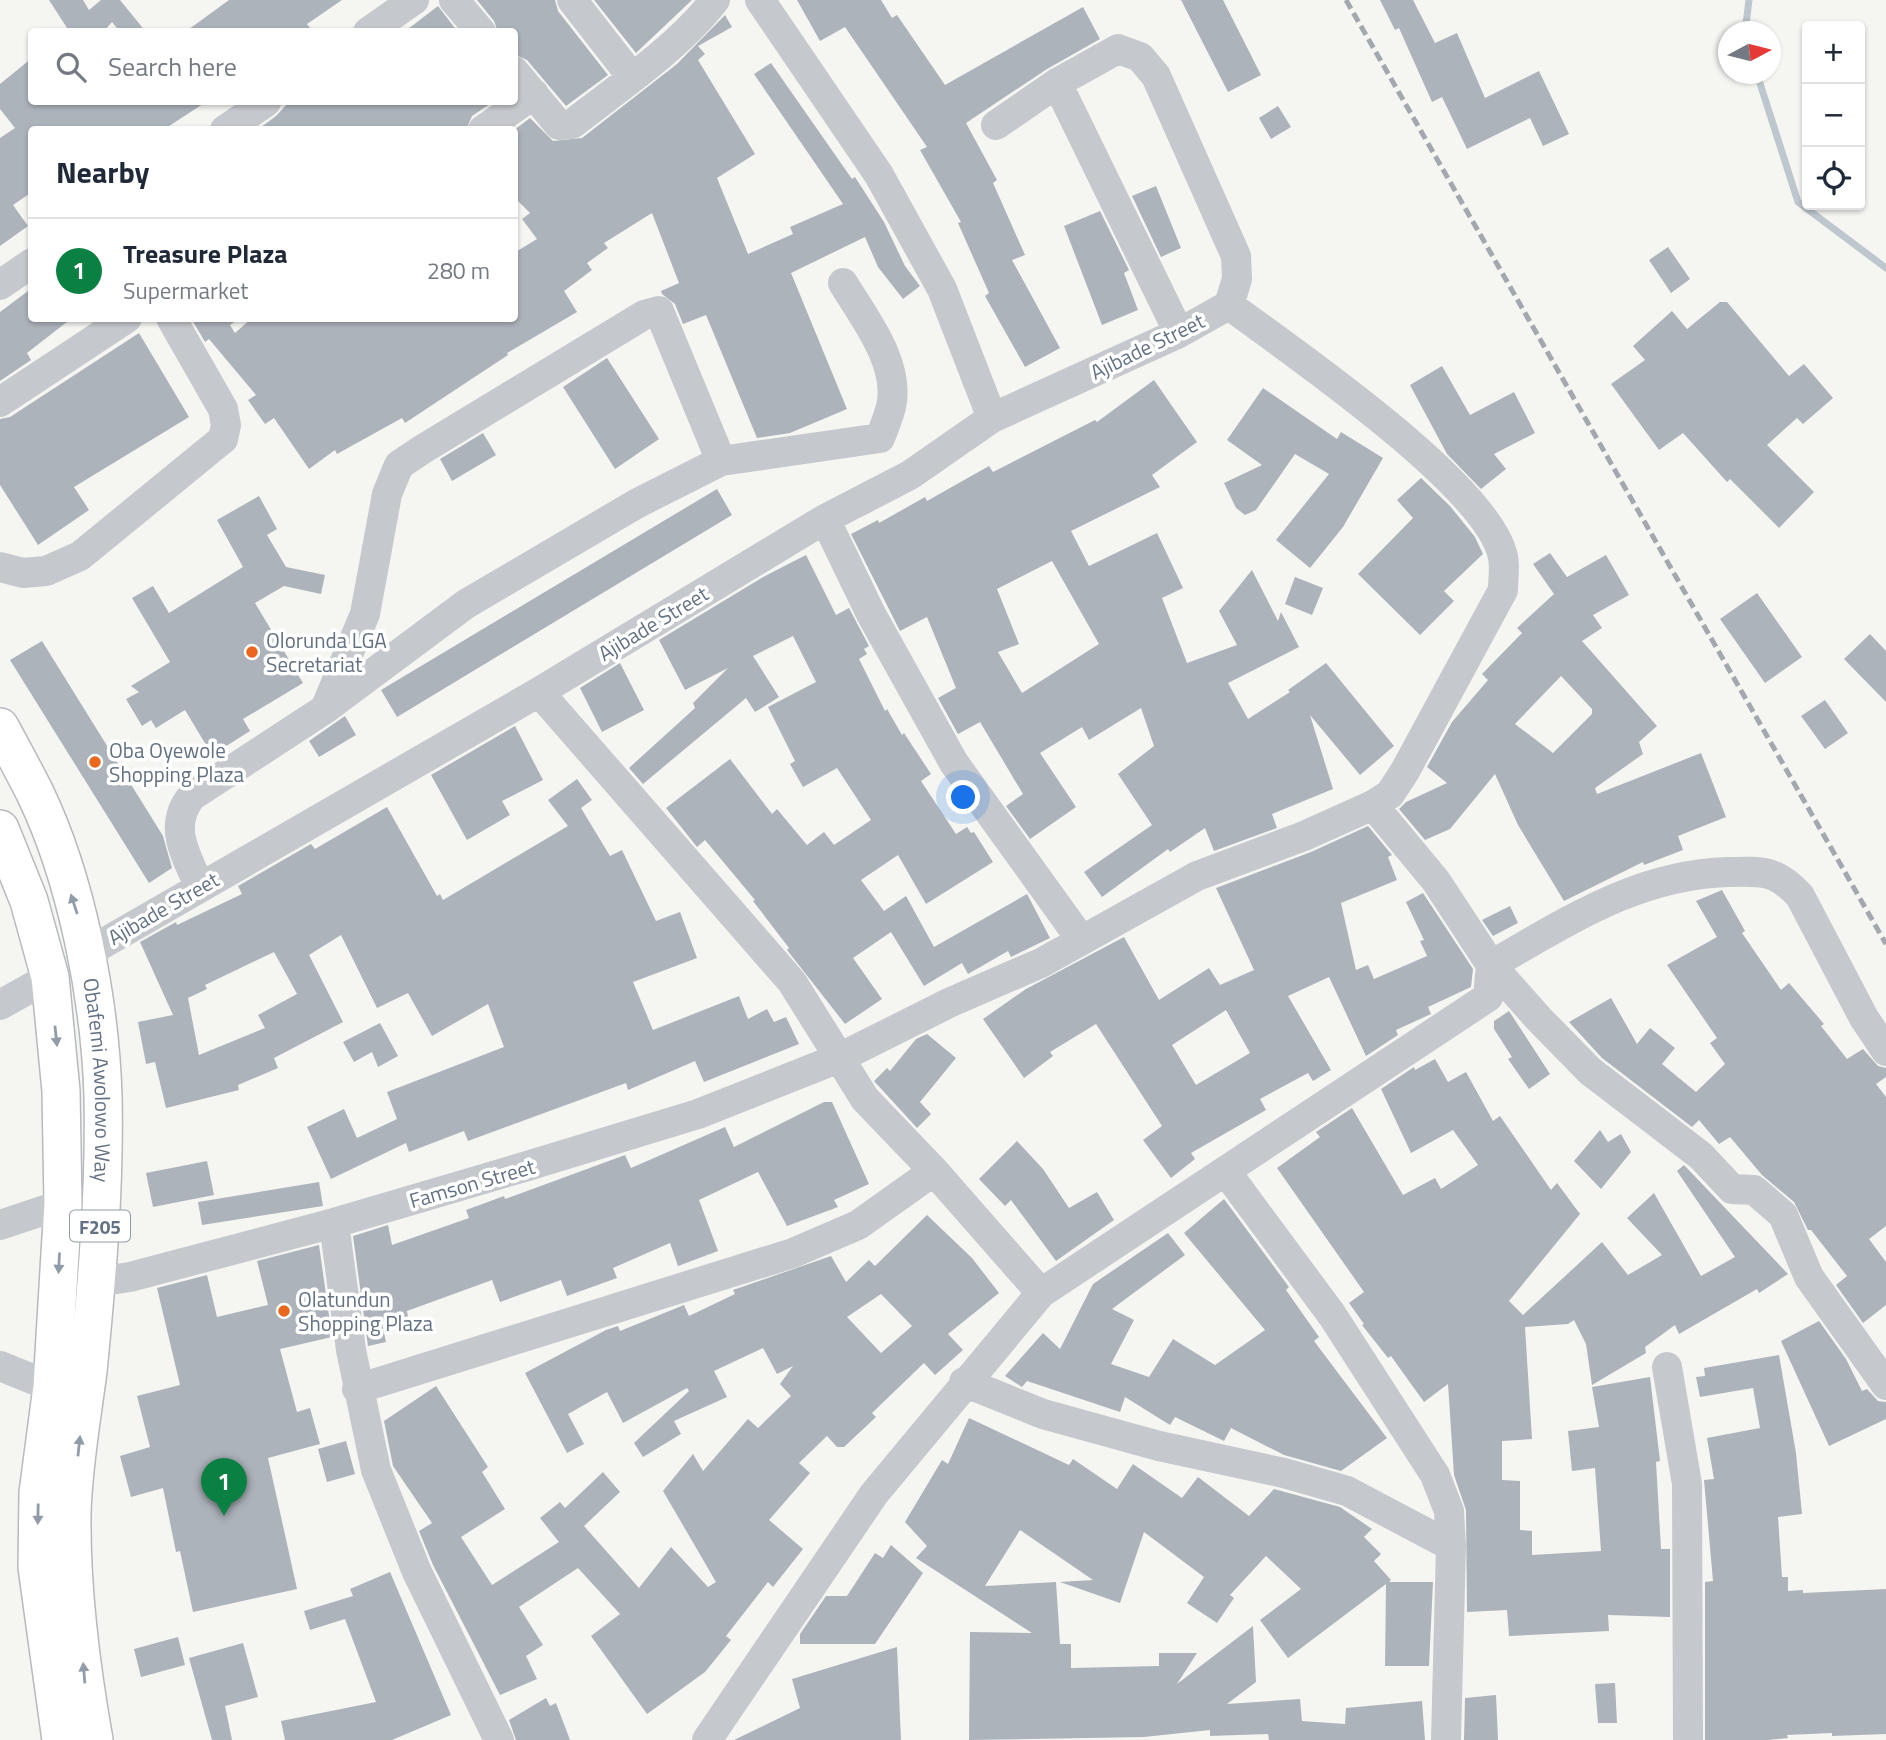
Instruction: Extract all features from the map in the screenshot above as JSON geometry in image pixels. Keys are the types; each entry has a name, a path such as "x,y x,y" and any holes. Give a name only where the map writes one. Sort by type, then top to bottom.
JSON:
{"main road":[{"name":"Obafemi Awolowo Way","path":"0,727 36,795 78,916 97,1019 103,1095 97,1282 72,1511 85,1693 94,1740"},
{"name":"Obafemi Awolowo Way","path":"0,829 29,901 50,977 61,1091 63,1204 52,1387 38,1493 37,1567 61,1740"}],"street":[{"path":"374,28 414,0"},
{"path":"454,0 478,28"},
{"path":"572,0 632,77"},
{"path":"518,76 559,125 566,126 632,77 704,14 715,0"},
{"path":"760,0 878,176 942,289 992,418"},
{"path":"996,125 1057,83 1118,49 1140,57 1156,76 1236,256 1237,279 1228,305"},
{"path":"1057,83 1179,333"},
{"path":"489,126 534,94"},
{"path":"231,126 262,105"},
{"path":"0,285 28,266"},
{"path":"843,283 876,339 892,379 891,405 880,439"},
{"name":"Ajibade Street","path":"85,954 539,692 825,519 909,475 992,418 1179,333 1228,305"},
{"name":"Famson Street","path":"97,1282 130,1277 334,1223 698,1114 839,1058 951,1002 1041,963 1080,938 1197,876 1304,836 1373,805 1390,794 1503,590 1503,557 1488,523 1404,438 1228,305"},
{"path":"325,709 365,614 387,494 399,465 423,449 644,314 659,311 720,461"},
{"path":"0,402 121,322"},
{"path":"0,567 23,573 46,571 80,556 223,439 226,425 223,409 173,322"},
{"path":"200,887 179,834 179,816 192,796 325,709 466,604 636,504 720,461 880,439"},
{"path":"880,439 909,475"},
{"path":"825,519 871,614 954,763 1080,938"},
{"path":"539,692 792,982 865,1099 934,1171 1041,1293"},
{"path":"1373,805 1436,881 1491,965 1590,1071 1701,1156 1732,1189 1754,1189 1783,1215 1809,1277 1886,1385"},
{"path":"1491,965 1580,915 1640,886 1696,873 1764,871 1786,880 1800,896 1864,1018 1886,1051"},
{"path":"707,1740 874,1494 964,1382 1041,1293 1227,1173 1488,997 1491,965"},
{"path":"8,1000 50,977"},
{"path":"357,1389 793,1253 858,1225 934,1171"},
{"path":"1227,1173 1332,1315 1435,1475 1449,1511 1451,1546 1446,1740"},
{"path":"0,1225 63,1204"},
{"path":"334,1223 357,1389 376,1470 412,1559 499,1740"},
{"path":"0,1366 52,1387"},
{"path":"1667,1367 1687,1484 1688,1740"},
{"path":"964,1382 1042,1414 1160,1446 1284,1473 1347,1491 1451,1546"}],"building":[{"path":"49,0 83,0 89,10 101,0 120,0 143,28 117,28 112,22 107,28 67,28"},
{"path":"229,0 342,0 307,24 310,28 190,28"},
{"path":"477,0 555,0 558,11 608,75 566,106 527,60 518,56 518,28 497,28"},
{"path":"594,0 692,0 636,53"},
{"path":"797,0 881,0 892,18 897,15 945,85 1083,7 1100,39 1047,69 966,123 997,180 993,183 1025,255 1012,260 1060,348 1025,367 985,296 989,293 958,223 961,222 920,150 927,147 845,27 820,41"},
{"path":"1181,0 1223,0 1261,75 1228,92"},
{"path":"1380,0 1413,0 1435,43 1457,33 1485,98 1539,71 1569,134 1543,146 1530,118 1467,149 1442,97 1432,102 1399,28 1395,30"},
{"path":"438,6 455,28 409,28"},
{"path":"725,15 732,27 698,46 705,54 698,60 755,154 717,178 748,254 793,234 790,227 843,204 754,74 771,63 852,179 855,177 884,222 905,266 920,286 903,299 878,267 865,237 791,273 847,409 790,433 757,438 706,315 683,324 675,304 662,294 661,291 679,283 652,213 604,243 608,248 587,263 592,270 564,291 577,312 507,353 508,355 405,423 402,418 337,454 335,450 309,469 274,418 265,424 248,400 256,395 209,339 205,342 193,322 234,322 230,325 235,333 247,322 518,322 518,251 537,239 522,219 530,213 518,201 518,127 530,118 553,141 582,138 677,64"},
{"path":"28,61 28,105 201,105 169,126 28,126 28,195 13,205 28,226 0,246 0,138 15,128 0,109 0,84"},
{"path":"286,105 488,105 472,116 468,126 262,126"},
{"path":"1278,106 1291,127 1271,139 1259,118"},
{"path":"1156,186 1181,248 1161,257 1132,196"},
{"path":"1100,211 1129,270 1124,273 1138,310 1102,325 1064,226"},
{"path":"1668,247 1690,279 1671,293 1649,260"},
{"path":"28,291 28,322 67,322 27,353 31,360 0,381 0,312"},
{"path":"1720,302 1727,302 1789,376 1804,364 1833,398 1803,424 1797,418 1767,445 1814,492 1779,528 1730,479 1727,482 1683,433 1659,450 1611,384 1645,360 1633,346 1672,311 1687,329"},
{"path":"139,333 189,417 74,487 89,510 38,545 0,485 0,419 10,417"},
{"path":"607,358 659,439 615,469 563,387"},
{"path":"1442,366 1470,415 1514,392 1535,433 1494,454 1506,469 1481,489 1447,454 1410,385"},
{"path":"1154,380 1197,442 1152,475 1160,487 1071,531 1089,566 1157,533 1183,588 1162,598 1187,663 1237,645 1219,611 1252,570 1278,621 1281,612 1299,647 1228,683 1248,719 1290,692 1288,690 1326,663 1394,746 1360,775 1310,715 1333,789 1272,814 1277,828 1214,851 1205,828 1170,852 1168,849 1102,897 1084,872 1152,825 1118,774 1154,746 1141,708 1089,740 1082,727 1040,753 1076,807 1030,839 1006,806 1023,794 980,722 958,734 938,698 956,688 927,617 900,631 851,534 878,520 879,523 925,497 927,501 989,466 993,472 1095,420 1097,422","holes":["1052,561 1099,644 1022,693 998,652 1019,644 997,589"]},
{"path":"1263,388 1337,439 1341,432 1383,458 1343,527 1310,568 1276,540 1329,474 1295,454 1256,510 1245,515 1236,508 1224,483 1262,465 1227,440"},
{"path":"483,433 496,455 452,481 440,459"},
{"path":"1421,478 1450,506 1475,537 1483,554 1444,591 1454,601 1420,635 1358,574 1413,518 1397,500"},
{"path":"717,489 732,515 397,717 381,690"},
{"name":"Olorunda LGA Secretariat","path":"259,496 277,529 267,535 286,567 325,575 321,594 284,586 255,603 303,683 243,719 250,731 212,755 185,710 156,728 151,720 142,726 126,699 139,692 131,686 170,662 132,598 153,586 169,613 243,567 217,520"},
{"path":"1550,553 1567,577 1606,555 1629,595 1593,615 1602,628 1582,641 1657,726 1639,742 1643,754 1595,788 1597,794 1701,753 1726,817 1678,836 1683,850 1644,865 1643,862 1564,901 1518,825 1495,774 1450,829 1425,840 1399,809 1406,802 1447,783 1427,767 1452,722 1488,680 1482,674 1522,633 1517,628 1554,594 1533,564","holes":["1561,676 1592,709 1592,714 1553,753 1515,724"]},
{"path":"806,555 836,615 849,608 869,646 864,649 867,654 859,659 885,711 887,709 902,735 904,733 931,774 921,781 956,834 967,827 971,833 974,832 993,862 926,904 898,855 861,880 884,911 906,896 934,947 1027,894 1050,938 1011,957 1008,951 968,974 962,963 924,986 891,932 853,958 882,999 845,1024 787,950 789,948 753,901 755,900 705,840 697,847 666,808 730,759 772,814 777,809 807,845 824,832 834,845 871,820 837,768 803,787 790,764 795,761 768,707 816,682 793,636 753,656 779,697 755,712 746,698 643,784 629,768 695,708 693,703 728,668 685,690 659,640 765,576"},
{"path":"1295,577 1323,588 1312,615 1285,604"},
{"path":"1757,593 1802,657 1765,683 1720,619"},
{"path":"1870,634 1886,651 1886,702 1844,659"},
{"name":"Oba Oyewole Shopping Plaza","path":"42,641 163,836 172,868 149,883 10,660"},
{"path":"620,663 644,710 602,732 580,688"},
{"path":"1825,700 1848,733 1825,749 1801,716"},
{"path":"345,716 356,735 319,757 309,741"},
{"path":"515,726 543,780 502,801 510,815 467,840 431,775"},
{"path":"577,779 592,800 581,808 610,856 622,850 656,921 680,912 697,958 633,982 653,1030 739,996 748,1019 767,1009 774,1022 786,1017 799,1044 704,1082 695,1061 628,1090 626,1083 468,1141 464,1131 409,1152 406,1143 331,1179 307,1127 344,1109 357,1138 397,1119 387,1092 504,1047 488,1004 432,1036 408,993 377,1008 341,935 309,955 343,1022 274,1058 278,1068 238,1085 239,1090 166,1108 155,1062 146,1064 138,1022 173,1015 140,942 176,922 177,925 242,894 238,886 311,844 315,849 387,807 437,896 440,894 443,900 568,826 548,800","holes":["274,952 297,994 258,1015 265,1028 199,1055 188,998 207,989 205,985"]},
{"path":"1368,826 1392,855 1388,857 1397,880 1341,903 1356,970 1368,965 1374,979 1427,956 1420,941 1424,940 1406,902 1423,893 1473,969 1471,987 1428,1007 1431,1014 1396,1030 1398,1035 1366,1056 1329,977 1288,996 1331,1070 1313,1081 1308,1073 1260,1099 1266,1110 1191,1153 1195,1159 1171,1178 1143,1140 1162,1126 1096,1024 1050,1052 1053,1056 1024,1078 983,1019 1026,989 1124,937 1159,1000 1209,968 1220,985 1254,970 1216,888 1311,852","holes":["1226,1010 1250,1053 1196,1085 1172,1045"]},
{"path":"1722,890 1745,931 1742,933 1781,990 1789,983 1824,1024 1821,1026 1847,1059 1863,1049 1878,1066 1886,1068 1886,1077 1876,1084 1886,1097 1886,1226 1869,1239 1886,1262 1886,1305 1863,1323 1836,1285 1847,1276 1811,1230 1808,1230 1794,1202 1762,1175 1730,1137 1719,1144 1699,1120 1692,1127 1602,1058 1569,1022 1611,998 1637,1044 1650,1028 1675,1048 1662,1064 1696,1092 1725,1064 1710,1043 1717,1038 1667,965 1717,937 1696,901"},
{"path":"1510,906 1518,923 1493,936 1482,920"},
{"path":"1509,1011 1550,1074 1529,1089 1508,1059 1512,1057 1494,1029 1494,1021"},
{"path":"380,1023 398,1056 378,1067 372,1052 354,1062 343,1042"},
{"path":"927,1034 956,1058 920,1102 931,1114 917,1128 874,1081 887,1068 890,1071 916,1039"},
{"path":"1435,1059 1448,1082 1466,1072 1493,1121 1500,1116 1551,1190 1557,1183 1580,1214 1509,1301 1523,1315 1602,1242 1628,1275 1662,1255 1627,1218 1654,1193 1701,1276 1735,1257 1677,1171 1684,1165 1788,1274 1759,1293 1757,1289 1679,1334 1675,1325 1645,1347 1646,1353 1592,1385 1586,1344 1574,1320 1568,1324 1525,1327 1532,1439 1502,1441 1502,1480 1520,1481 1520,1530 1532,1531 1532,1555 1601,1551 1595,1468 1572,1471 1568,1431 1599,1427 1592,1387 1650,1377 1660,1461 1656,1462 1661,1549 1670,1549 1670,1617 1608,1615 1609,1631 1509,1636 1507,1610 1467,1612 1466,1510 1454,1475 1448,1384 1424,1402 1391,1356 1388,1358 1362,1325 1364,1324 1349,1303 1364,1292 1277,1168 1320,1137 1316,1132 1352,1108 1403,1195 1435,1178 1441,1189 1478,1165 1453,1130 1411,1153 1381,1089 1414,1067 1415,1070"},
{"path":"824,1102 832,1102 869,1184 834,1200 838,1207 787,1226 758,1172 699,1200 718,1251 678,1266 670,1243 613,1268 617,1278 567,1296 561,1280 500,1302 492,1280 407,1311 408,1317 382,1323 386,1342 368,1346 353,1236 388,1225 392,1245 469,1218 466,1210 504,1196 505,1199 625,1155 631,1168 725,1127 734,1147"},
{"path":"1600,1130 1608,1142 1621,1134 1631,1152 1601,1189 1574,1161"},
{"path":"1017,1141 1043,1169 1069,1208 1097,1192 1114,1220 1056,1261 1011,1200 1005,1206 979,1179"},
{"path":"207,1161 214,1195 153,1207 146,1173"},
{"path":"319,1182 323,1206 202,1225 198,1202"},
{"path":"1224,1199 1289,1287 1286,1290 1319,1337 1314,1341 1387,1438 1341,1471 1284,1455 1231,1428 1224,1441 1175,1417 1170,1425 1125,1397 1120,1412 1027,1381 1022,1387 1005,1376 1043,1333 1060,1349 1093,1284 1168,1233 1185,1255 1112,1309 1134,1320 1111,1364 1149,1377 1173,1339 1215,1365 1265,1330 1184,1233"},
{"path":"927,1215 972,1258 999,1293 948,1334 963,1350 935,1375 924,1363 872,1413 876,1417 844,1447 837,1447 827,1436 799,1463 810,1473 769,1520 803,1549 773,1587 768,1582 726,1636 731,1640 705,1672 647,1714 591,1636 620,1614 578,1568 519,1607 543,1645 526,1656 537,1679 500,1695 433,1565 419,1531 432,1523 393,1466 384,1421 436,1386 488,1467 482,1472 505,1509 461,1537 492,1585 559,1542 540,1518 560,1502 565,1508 603,1472 620,1492 584,1526 639,1588 671,1547 708,1587 716,1582 663,1491 693,1454 703,1471 748,1419 758,1428 791,1396 780,1384 793,1366 777,1374 763,1348 714,1371 727,1397 674,1421 681,1434 643,1457 634,1443 689,1391 687,1388 623,1423 607,1392 568,1414 584,1444 567,1453 525,1373 606,1330 618,1326 620,1331 684,1305 689,1316 735,1294 733,1290 831,1256 846,1282 869,1260 875,1266","holes":["881,1294 912,1326 881,1353 847,1317"]},
{"path":"319,1245 332,1337 280,1349 297,1412 310,1408 320,1444 268,1458 297,1589 193,1612 180,1551 176,1552 163,1488 131,1497 120,1456 150,1447 137,1396 180,1385 157,1288 207,1275 217,1317 268,1305 257,1261"},
{"path":"1819,1321 1846,1359 1862,1391 1867,1389 1878,1401 1886,1402 1886,1419 1829,1446 1781,1341"},
{"path":"1779,1355 1796,1453 1802,1514 1778,1517 1782,1577 1788,1577 1788,1591 1803,1590 1803,1593 1886,1589 1886,1734 1832,1736 1832,1733 1787,1735 1788,1738 1768,1740 1705,1740 1705,1582 1713,1581 1704,1480 1714,1479 1707,1438 1760,1428 1753,1388 1700,1397 1696,1377 1705,1376 1704,1368"},
{"path":"969,1418 1069,1465 1073,1459 1117,1489 1133,1464 1182,1498 1198,1477 1249,1516 1274,1489 1340,1507 1372,1529 1364,1537 1381,1554 1374,1561 1391,1580 1389,1582 1433,1582 1429,1666 1385,1666 1386,1584 1288,1658 1260,1620 1301,1589 1266,1556 1230,1595 1234,1598 1217,1623 1187,1603 1204,1577 1144,1532 1120,1603 1060,1582 1093,1580 1020,1530 985,1586 1056,1582 1060,1644 1071,1644 1071,1668 1159,1666 1159,1653 1197,1653 1177,1684 1253,1626 1256,1682 1227,1704 1300,1699 1302,1721 1345,1724 1346,1708 1422,1701 1425,1740 1269,1740 1268,1734 1210,1736 1210,1730 1144,1737 969,1740 970,1632 1032,1633 916,1558 927,1546 905,1522 942,1460 948,1464"},
{"path":"346,1441 355,1474 327,1482 318,1449"},
{"path":"891,1545 923,1573 875,1644 800,1644 800,1634 826,1596 847,1596 875,1553 883,1558"},
{"path":"390,1572 451,1715 392,1740 285,1740 281,1721 376,1702 345,1619 310,1630 304,1611 353,1596 350,1589"},
{"path":"178,1637 185,1665 141,1677 134,1649"},
{"path":"243,1643 258,1697 225,1706 232,1740 212,1740 189,1658"},
{"path":"897,1647 901,1740 734,1740 800,1708 792,1679"},
{"path":"1615,1683 1617,1723 1598,1723 1595,1684"},
{"path":"1496,1695 1498,1740 1464,1740 1465,1698"},
{"path":"546,1698 550,1706 556,1703 570,1740 516,1740 509,1720"}],"waterway":[{"path":"1746,21 1749,0"},
{"path":"1760,84 1798,202 1886,268"}],"railway":[{"path":"1346,0 1886,944"}],"place":[{"name":"Olorunda LGA Secretariat","path":"252,652"},
{"name":"Oba Oyewole Shopping Plaza","path":"95,762"},
{"name":"Olatundun Shopping Plaza","path":"284,1311"},
{"name":"Treasure Plaza","path":"224,1516"}]}
